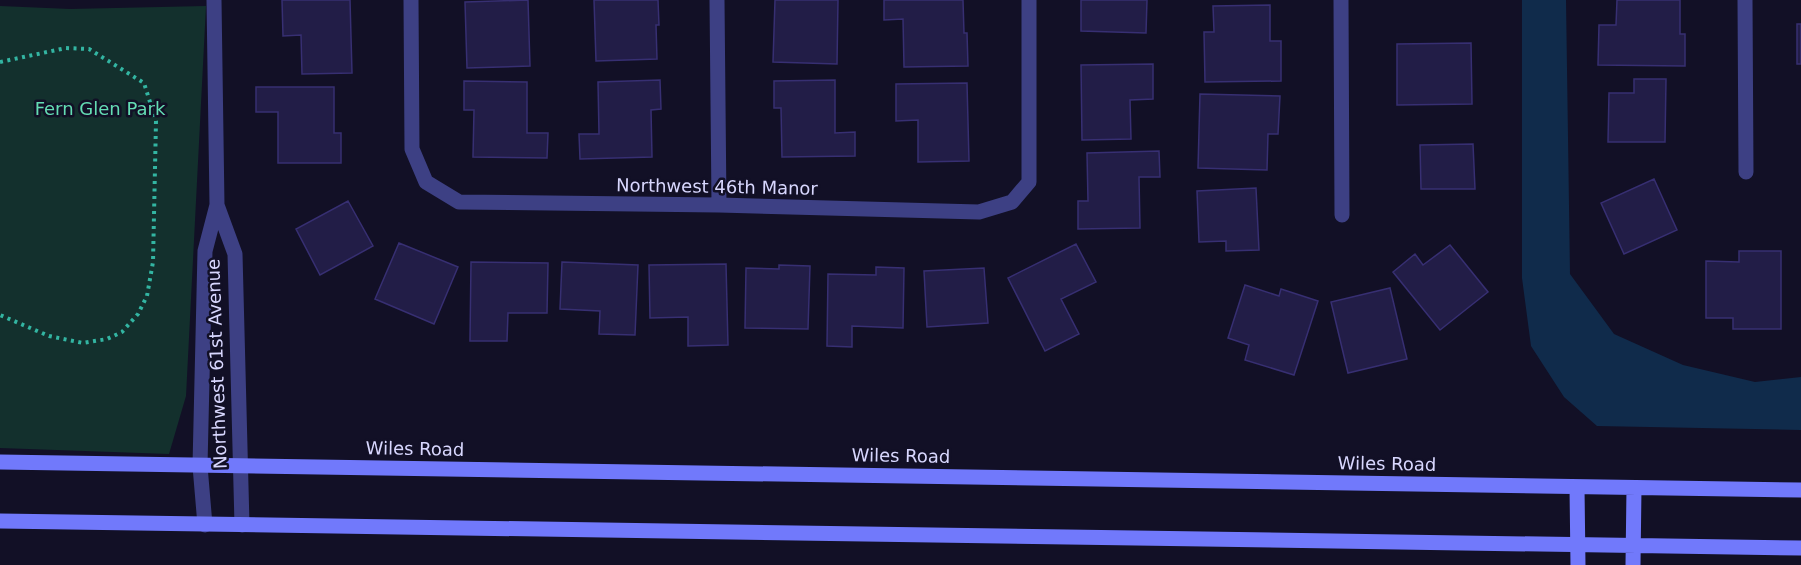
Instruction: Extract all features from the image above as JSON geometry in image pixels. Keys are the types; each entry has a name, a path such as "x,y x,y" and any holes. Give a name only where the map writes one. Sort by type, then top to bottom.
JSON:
{"main road":[{"name":"Wiles Road","path":"0,462 1801,490"},
{"path":"1577,487 1578,565"},
{"path":"1633,565 1634,488"},
{"path":"0,521 1801,548"}],"street":[{"name":"Northwest 61st Avenue","path":"205,525 200,466 205,251 217,205 214,0"},
{"name":"Northwest 46th Manor","path":"411,0 412,149 426,182 459,202 719,205 979,212 1012,202 1029,182 1029,0"},
{"path":"717,0 719,205"},
{"path":"1341,0 1342,215"},
{"path":"1745,0 1746,172"},
{"name":"Northwest 61st Avenue","path":"217,205 235,254 242,525"}],"path":[{"path":"0,62 66,48 89,49 144,83 156,121 153,262 147,296 138,314 122,332 107,339 83,343 49,336 0,315"}],"green space":[{"name":"Fern Glen Park","path":"0,6 70,9 206,6 186,396 169,454 0,448"}],"water":[{"path":"1522,0 1566,0 1570,274 1614,334 1683,365 1755,382 1801,377 1801,430 1597,426 1564,397 1531,346 1522,278"}],"building":[{"path":"282,0 350,0 352,73 302,74 301,35 283,36"},
{"path":"528,0 530,66 467,68 465,2"},
{"path":"594,0 658,0 657,59 596,61"},
{"path":"775,0 838,0 837,64 773,62"},
{"path":"884,0 963,0 968,66 904,67 903,19 884,20"},
{"path":"1081,0 1147,0 1146,33 1081,31"},
{"path":"1617,0 1680,0 1680,34 1685,34 1685,66 1598,65 1599,25 1616,25"},
{"path":"1270,5 1270,41 1281,41 1281,81 1205,82 1204,32 1214,32 1213,6"},
{"path":"1797,24 1801,24 1801,64 1797,64"},
{"path":"1471,43 1472,104 1397,105 1397,44"},
{"path":"1153,64 1153,99 1130,100 1131,139 1082,140 1081,65"},
{"path":"1634,79 1666,79 1665,142 1608,142 1609,93 1634,93"},
{"path":"660,80 661,109 651,110 652,157 580,159 579,134 599,134 598,82"},
{"path":"835,80 835,133 855,132 855,156 782,157 781,108 774,108 774,81"},
{"path":"464,81 527,82 527,133 548,133 547,158 473,157 474,110 464,110"},
{"path":"967,83 969,161 918,162 918,120 896,121 896,84"},
{"path":"256,87 334,87 334,133 341,133 341,163 278,163 278,112 256,112"},
{"path":"1200,94 1280,96 1278,134 1268,134 1267,170 1198,168"},
{"path":"1473,144 1475,189 1421,189 1420,145"},
{"path":"1159,151 1160,177 1139,177 1140,228 1078,229 1078,201 1088,201 1087,153"},
{"path":"1654,179 1677,230 1624,254 1601,203"},
{"path":"1256,188 1259,250 1226,251 1226,241 1199,242 1197,191"},
{"path":"348,201 373,246 320,275 296,229"},
{"path":"399,243 458,267 434,324 375,299"},
{"path":"1076,244 1096,282 1061,299 1079,334 1045,351 1008,278"},
{"path":"1450,245 1488,292 1440,330 1393,272 1415,254 1423,265"},
{"path":"1739,251 1781,251 1781,329 1733,329 1733,318 1706,318 1706,261 1739,262"},
{"path":"471,262 548,263 547,313 508,313 507,341 470,341"},
{"path":"562,262 638,265 635,335 599,334 600,311 560,309"},
{"path":"726,264 728,345 688,346 688,317 650,318 649,265"},
{"path":"779,265 810,266 808,329 745,328 746,268 779,269"},
{"path":"876,267 904,268 903,328 852,326 852,347 827,346 828,274 876,275"},
{"path":"984,268 988,323 927,327 924,271"},
{"path":"1245,285 1279,296 1281,289 1318,301 1294,375 1245,360 1249,345 1228,338"},
{"path":"1390,288 1407,359 1348,373 1331,302"}]}
